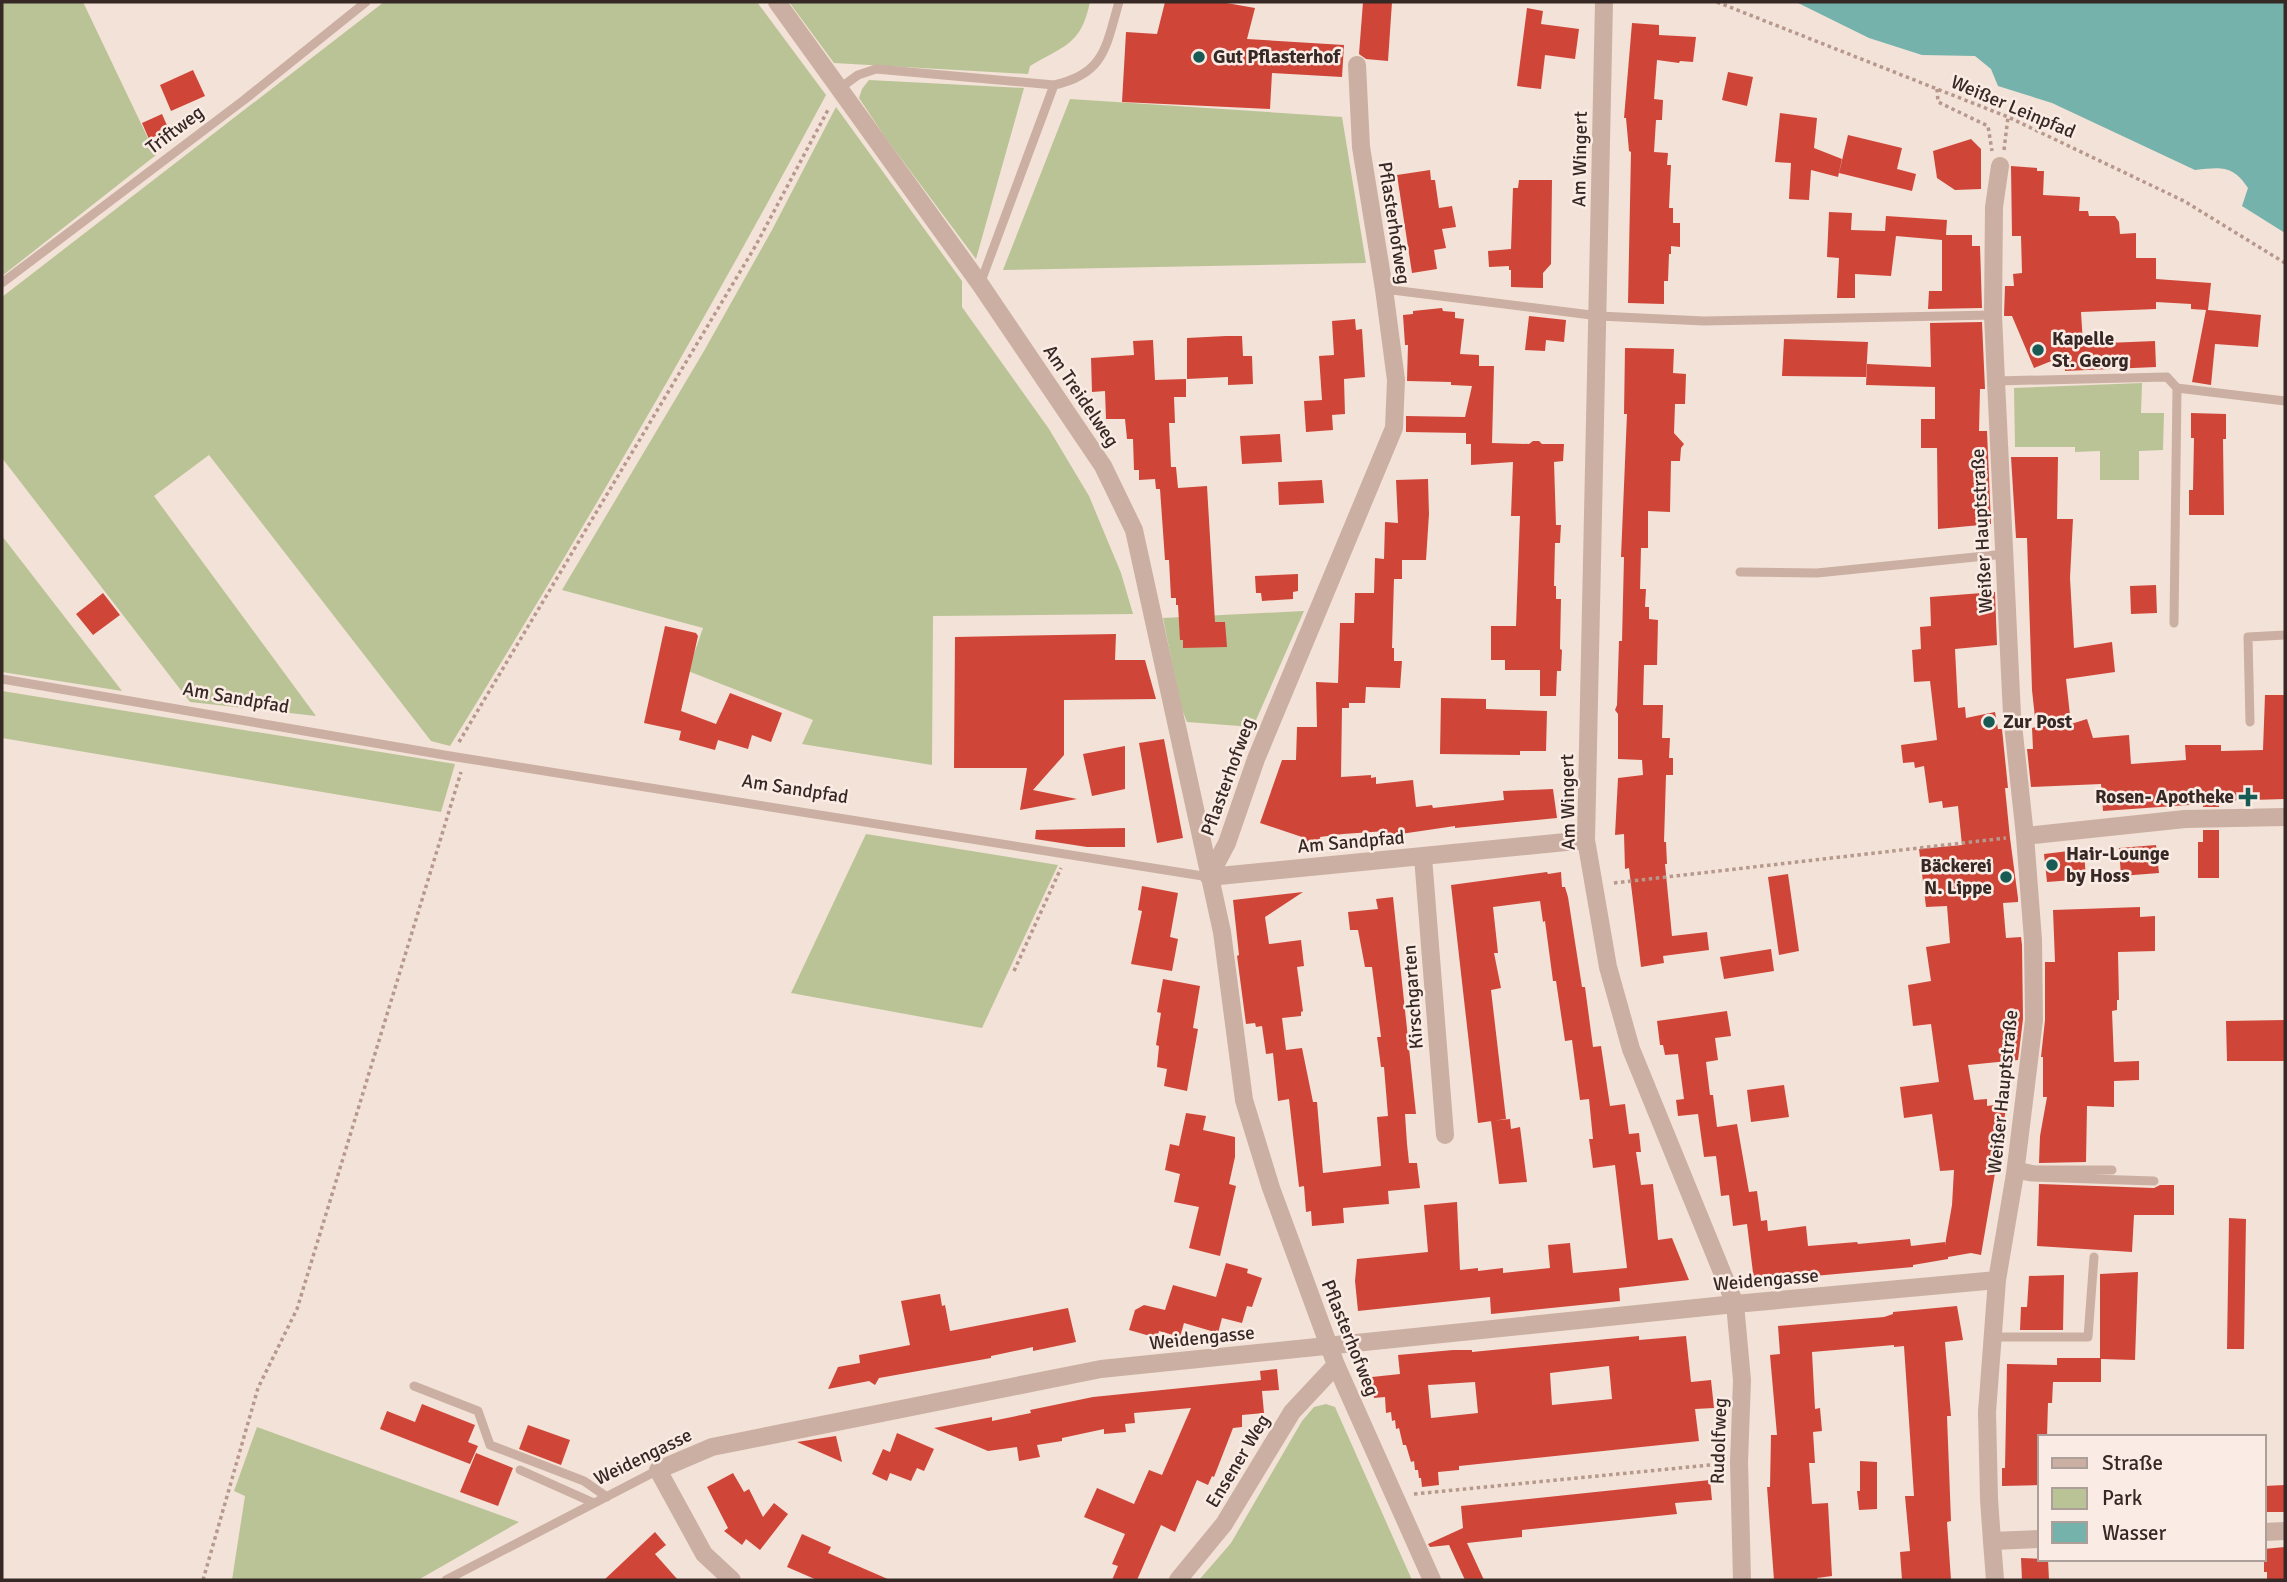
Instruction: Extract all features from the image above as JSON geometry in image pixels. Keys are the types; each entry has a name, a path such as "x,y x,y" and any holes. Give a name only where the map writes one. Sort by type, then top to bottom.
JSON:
{"street":[{"name":"Am Treidelweg","path":"777,2 980,284 1103,466 1134,530 1209,877"},
{"name":"Am Wingert","path":"1604,2 1586,840 1608,967 1631,1049 1735,1304"},
{"name":"Pflasterhofweg","path":"1357,65 1361,147 1396,380 1394,428 1265,735 1227,843 1209,877 1222,932 1244,1100 1271,1188 1328,1346 1432,1580"},
{"name":"Weißer Hauptstraße","path":"1995,1580 1989,1499 1987,1412 1997,1280 2016,1170 2034,1020 2025,836 2011,715 1993,314 1994,207 2002,163"},
{"path":"2025,836 2185,819 2285,817"},
{"name":"Am Sandpfad","path":"1209,877 1586,840"},
{"name":"Kirschgarten","path":"1423,857 1445,1135"},
{"name":"Weidengasse","path":"657,1471 712,1447 1101,1369 1997,1280"},
{"name":"Rudolfweg","path":"1735,1304 1742,1380 1739,1462 1739,1545 1742,1580"},
{"name":"Ensener Weg","path":"1178,1580 1224,1524 1292,1412 1336,1365"},
{"path":"657,1471 704,1554 729,1579"},
{"path":"2266,1532 2285,1531"},
{"path":"1992,1541 2038,1539"}],"lane":[{"name":"Triftweg","path":"2,283 244,100 366,2"},
{"path":"840,88 858,75 876,69 1054,85 1083,76 1094,66 1104,53 1119,2"},
{"path":"980,284 1054,85"},
{"path":"1384,289 1599,316 1704,321 1993,314"},
{"path":"1996,381 2167,377 2177,388 2285,401"},
{"path":"2174,623 2177,388"},
{"path":"1740,572 1817,573 2005,554"},
{"path":"2250,722 2248,637 2285,635"},
{"name":"Am Sandpfad","path":"2,679 450,756 1209,877"},
{"path":"2016,1170 2112,1170"},
{"path":"2016,1170 2032,1177 2154,1181"},
{"path":"1993,1337 2088,1337 2094,1256"},
{"path":"414,1386 478,1411 490,1445 584,1481 607,1497"},
{"path":"520,1470 594,1503"},
{"name":"Weidengasse","path":"446,1580 657,1471"}],"path":[{"name":"Weißer Leinpfad","path":"1717,2 2008,117 2184,201 2285,263"},
{"path":"450,756 757,245 840,88"},
{"path":"1937,89 1938,102 1988,126 1992,158 2002,163 2008,117"},
{"path":"203,1580 258,1388 297,1308 466,757"},
{"path":"1594,885 1882,850 2025,836"},
{"path":"1014,971 1067,854"},
{"path":"1394,1496 1739,1462"}],"green space":[{"path":"2,2 83,2 156,155 2,276"},
{"path":"384,2 757,2 826,95 643,423 450,746 431,741 209,455 154,496 316,716 190,702 2,458 2,297"},
{"path":"789,2 1090,2 1082,27 1076,36 1062,48 1030,66 1028,74 834,63"},
{"path":"869,80 1024,88 976,259 859,98"},
{"path":"1070,99 1342,117 1366,263 1003,270"},
{"path":"836,107 962,281 962,307 1049,429 1089,496 1121,573 1133,614 933,616 932,765 802,744 813,720 688,671 703,628 562,590 704,351 772,230"},
{"path":"2142,383 2141,413 2164,413 2163,450 2139,451 2139,480 2100,480 2100,451 2075,452 2075,447 2015,447 2014,388"},
{"path":"2,536 122,691 2,672"},
{"path":"1304,611 1253,727 1187,722 1181,707 1163,618"},
{"path":"2,691 455,764 441,812 2,738"},
{"path":"866,834 1058,865 982,1028 791,993"},
{"path":"1326,1404 1335,1407 1412,1580 1199,1580 1231,1543 1302,1421 1314,1407"},
{"path":"257,1427 519,1522 418,1580 232,1580 245,1496 234,1491"}],"water":[{"path":"1796,2 2285,2 2285,233 2242,206 2248,188 2231,171 2219,168 2195,170 2052,103 1998,86 1991,69 1975,56 1922,55 1869,38"}],"building":[{"name":"Gut Pflasterhof","path":"1165,2 1221,2 1255,8 1247,39 1344,45 1342,77 1272,73 1270,109 1122,102 1126,32 1157,34"},
{"path":"1363,2 1392,2 1388,61 1366,59 1359,54"},
{"path":"1527,8 1543,11 1541,24 1579,29 1575,59 1545,55 1541,89 1517,86"},
{"path":"1632,23 1659,25 1659,35 1696,37 1693,62 1657,60 1654,99 1663,100 1662,120 1656,120 1654,152 1668,153 1667,165 1671,165 1669,208 1673,208 1673,223 1680,223 1680,247 1671,246 1669,254 1668,281 1664,281 1664,304 1628,303 1631,152 1624,118"},
{"path":"193,70 205,96 171,111 160,85"},
{"path":"1728,72 1753,77 1747,106 1722,100"},
{"path":"1780,113 1817,118 1814,148 1842,159 1838,177 1811,170 1809,200 1789,199 1791,163 1775,162"},
{"path":"162,114 169,130 149,139 142,123"},
{"path":"1848,135 1902,148 1897,169 1916,174 1912,191 1839,173"},
{"path":"1971,139 1981,149 1981,189 1955,190 1937,178 1933,151"},
{"path":"2011,166 2044,171 2043,195 2080,197 2079,211 2088,211 2089,216 2115,216 2119,222 2120,234 2136,233 2136,258 2156,258 2156,279 2211,283 2208,310 2261,315 2258,347 2215,344 2211,385 2192,382 2206,310 2191,309 2191,304 2156,302 2156,309 2081,312 2083,344 2155,341 2156,367 2065,371 2064,356 2034,368 2012,316 2004,316 2005,286 2014,286 2013,274 2022,273 2021,236 2012,236"},
{"path":"1430,170 1431,180 1435,180 1439,208 1452,206 1456,227 1442,229 1446,248 1434,250 1437,269 1412,273 1397,175"},
{"path":"1519,180 1552,180 1551,264 1543,273 1543,288 1511,287 1509,266 1489,267 1488,251 1511,249 1513,188 1518,188"},
{"path":"1829,212 1852,213 1851,230 1885,231 1886,216 1947,220 1946,235 1972,235 1972,246 1980,246 1982,308 1928,309 1929,291 1942,291 1942,240 1896,236 1891,276 1855,274 1855,298 1837,298 1839,258 1827,257"},
{"path":"1442,308 1443,311 1455,312 1455,318 1464,319 1460,354 1479,355 1479,366 1494,366 1492,443 1529,444 1539,441 1542,444 1564,444 1563,461 1554,462 1556,525 1561,525 1560,543 1555,543 1554,586 1556,599 1561,599 1562,650 1561,671 1557,671 1556,696 1540,696 1540,670 1505,670 1505,660 1491,660 1491,626 1516,626 1520,516 1511,516 1513,462 1471,465 1471,444 1466,444 1466,433 1406,432 1406,416 1465,417 1472,386 1451,385 1451,382 1407,381 1408,345 1405,345 1403,315 1413,314 1413,311"},
{"path":"1529,316 1566,320 1564,342 1546,340 1545,351 1525,350"},
{"path":"1355,319 1356,330 1362,329 1365,377 1344,379 1345,414 1332,415 1333,430 1306,432 1304,401 1322,400 1319,356 1334,355 1332,321"},
{"path":"1982,322 1985,389 1980,389 1979,431 1987,431 1991,524 1938,529 1937,448 1921,448 1921,419 1935,419 1935,387 1866,385 1867,364 1931,367 1930,323"},
{"path":"1242,336 1243,356 1252,356 1253,384 1228,385 1228,377 1187,379 1187,338"},
{"path":"1784,339 1868,342 1866,377 1782,376"},
{"path":"1153,340 1155,380 1186,379 1186,397 1174,397 1175,423 1169,423 1171,467 1176,467 1178,488 1207,486 1215,622 1225,622 1227,647 1183,648 1178,605 1176,598 1171,598 1169,560 1165,560 1160,489 1156,489 1155,479 1139,480 1139,470 1134,470 1133,439 1127,439 1125,419 1106,419 1105,391 1092,392 1091,358 1134,355 1133,341"},
{"path":"1625,348 1674,349 1673,373 1686,374 1685,404 1675,404 1674,433 1684,444 1680,461 1671,461 1670,512 1648,511 1648,548 1641,548 1640,589 1646,589 1645,607 1649,607 1649,619 1658,620 1657,665 1644,665 1643,705 1663,705 1662,738 1670,738 1669,758 1673,758 1673,775 1666,775 1664,842 1672,936 1707,932 1709,950 1663,956 1664,963 1641,967 1629,868 1625,869 1624,834 1615,835 1618,778 1643,775 1642,760 1618,759 1618,714 1615,710 1619,641 1622,641 1624,557 1621,557 1627,414 1624,414"},
{"path":"2191,413 2226,414 2226,439 2223,439 2224,515 2189,515 2189,490 2193,490 2194,438 2191,438"},
{"path":"1280,434 1282,462 1242,464 1240,436"},
{"path":"2011,457 2058,457 2057,519 2073,519 2070,578 2074,648 2112,642 2115,672 2066,679 2071,724 2087,719 2093,738 2129,735 2131,764 2186,760 2185,745 2221,745 2221,751 2263,750 2265,695 2285,695 2285,799 2219,801 2219,807 2203,807 2203,804 2103,811 2101,784 2031,787 2027,749 2033,749 2032,728 2036,727 2032,690 2027,538 2016,538"},
{"path":"1428,479 1426,560 1402,560 1402,579 1394,579 1392,648 1394,661 1402,661 1400,688 1366,687 1365,703 1349,703 1349,708 1342,708 1341,777 1371,775 1371,778 1376,777 1376,784 1413,780 1416,807 1432,805 1433,808 1504,800 1503,791 1553,789 1557,818 1455,826 1387,836 1386,831 1343,834 1320,837 1321,843 1304,846 1302,837 1260,823 1282,760 1296,760 1297,727 1317,727 1316,682 1338,683 1340,623 1354,623 1355,593 1374,593 1375,558 1384,559 1385,522 1398,523 1396,480"},
{"path":"1322,480 1324,503 1279,505 1278,482"},
{"path":"1298,574 1298,591 1293,592 1293,599 1262,601 1261,593 1256,593 1255,576"},
{"path":"2156,585 2157,613 2131,614 2130,586"},
{"path":"1995,592 1997,645 1955,649 1958,708 1965,707 1966,718 1995,712 1998,729 2002,729 2008,788 2005,788 2018,898 2018,902 2003,903 2006,938 2021,937 2022,945 2023,1019 2018,1060 1968,1065 1974,1100 1987,1099 1987,1106 2007,1103 1981,1255 1971,1253 1948,1257 1913,1267 1781,1279 1782,1286 1755,1289 1747,1224 1733,1226 1729,1195 1721,1196 1716,1156 1704,1157 1698,1114 1678,1116 1676,1100 1684,1099 1678,1054 1665,1055 1663,1045 1660,1045 1657,1021 1727,1011 1731,1036 1715,1038 1718,1060 1706,1062 1710,1095 1713,1095 1717,1127 1737,1124 1749,1192 1757,1191 1761,1221 1767,1220 1768,1231 1806,1226 1808,1246 1910,1239 1911,1246 1945,1242 1945,1245 1952,1205 1954,1170 1940,1171 1932,1114 1904,1118 1900,1087 1939,1082 1931,1024 1913,1026 1908,985 1931,981 1926,947 1950,943 1947,906 1926,907 1919,849 1962,845 1958,806 1943,808 1942,801 1929,803 1924,766 1915,768 1914,762 1903,763 1901,745 1937,740 1930,681 1914,682 1912,650 1921,649 1920,627 1931,626 1930,597"},
{"path":"103,593 120,615 93,635 76,614"},
{"path":"665,626 696,633 698,636 681,711 716,724 730,693 782,713 771,742 752,735 748,749 718,740 715,750 679,740 681,731 644,723"},
{"path":"1116,634 1115,660 1145,660 1156,699 1064,700 1064,755 1033,790 1077,799 1020,810 1027,768 954,768 955,637"},
{"path":"1441,698 1486,699 1486,709 1547,711 1546,751 1520,751 1520,755 1440,754"},
{"path":"1164,739 1183,838 1157,843 1139,743"},
{"path":"1125,746 1125,789 1092,796 1083,754"},
{"path":"1125,828 1125,847 1087,847 1035,839 1036,830"},
{"path":"2203,830 2219,830 2219,878 2198,878 2198,842 2203,842"},
{"path":"2156,845 2159,873 2121,876 2119,848"},
{"path":"2084,851 2086,879 2047,882 2044,854"},
{"path":"1561,872 1562,887 1565,887 1568,897 1593,1047 1601,1046 1610,1106 1625,1104 1629,1134 1639,1133 1641,1152 1636,1152 1641,1185 1653,1184 1658,1240 1672,1238 1689,1280 1619,1288 1620,1301 1491,1314 1490,1297 1358,1311 1355,1281 1357,1259 1428,1252 1424,1205 1457,1202 1460,1270 1503,1268 1503,1273 1550,1268 1548,1245 1570,1243 1573,1273 1627,1268 1615,1165 1593,1168 1589,1139 1593,1139 1589,1099 1580,1100 1572,1040 1565,1041 1540,901 1493,907 1498,953 1494,953 1501,988 1491,990 1506,1119 1478,1123 1451,885"},
{"path":"1788,874 1799,951 1779,955 1768,877"},
{"path":"1142,886 1178,893 1170,937 1178,939 1172,971 1131,964 1142,911 1138,910"},
{"path":"1303,892 1265,917 1269,944 1301,940 1304,966 1297,967 1303,1011 1301,1016 1282,1018 1286,1050 1302,1048 1313,1102 1317,1102 1323,1173 1381,1166 1377,1117 1388,1116 1384,1067 1381,1067 1377,1037 1381,1037 1372,967 1365,967 1358,930 1350,930 1348,912 1378,909 1376,899 1393,897 1416,1114 1405,1114 1407,1144 1409,1163 1417,1163 1420,1188 1388,1191 1389,1204 1343,1208 1344,1223 1312,1226 1311,1211 1306,1212 1304,1186 1299,1187 1289,1099 1278,1101 1273,1053 1266,1054 1262,1026 1256,1027 1255,1023 1246,1024 1233,900"},
{"path":"2140,907 2140,917 2155,916 2155,951 2118,952 2119,1000 2117,1010 2112,1011 2114,1062 2139,1061 2139,1080 2114,1081 2114,1107 2087,1106 2086,1162 2039,1163 2040,1136 2047,1097 2043,1097 2041,1057 2045,1020 2045,962 2055,962 2053,910"},
{"path":"1771,949 1774,971 1724,979 1720,957"},
{"path":"1163,979 1200,986 1193,1028 1198,1029 1187,1091 1164,1086 1167,1069 1157,1067 1159,1046 1156,1045 1161,1013 1157,1012"},
{"path":"2285,1020 2285,1061 2227,1061 2226,1021"},
{"path":"1784,1085 1789,1117 1751,1122 1747,1090"},
{"path":"1186,1113 1206,1116 1203,1130 1235,1137 1235,1157 1229,1184 1236,1186 1220,1256 1189,1248 1199,1207 1174,1202 1180,1174 1165,1170 1170,1144 1179,1146"},
{"path":"1510,1119 1511,1129 1520,1127 1527,1182 1499,1184 1491,1121"},
{"path":"2039,1184 2154,1188 2174,1185 2174,1215 2134,1215 2132,1252 2037,1246"},
{"path":"2229,1218 2246,1219 2244,1349 2227,1349"},
{"path":"1226,1263 1248,1269 1247,1273 1262,1278 1252,1307 1247,1306 1242,1323 1222,1318 1218,1333 1184,1323 1180,1337 1159,1331 1157,1338 1129,1330 1135,1310 1144,1305 1165,1310 1173,1285 1216,1297"},
{"path":"2138,1272 2135,1360 2101,1359 2101,1382 2053,1382 2052,1403 2048,1403 2047,1435 2038,1435 2038,1485 2002,1486 2002,1468 2005,1468 2007,1364 2057,1365 2057,1358 2100,1358 2100,1274"},
{"path":"2064,1275 2063,1330 2020,1330 2021,1307 2027,1307 2029,1276"},
{"path":"940,1294 950,1331 1068,1308 1076,1342 1033,1351 1033,1347 991,1358 879,1378 875,1385 869,1381 828,1389 838,1367 860,1363 859,1355 910,1345 901,1301"},
{"path":"1957,1306 1963,1340 1945,1342 1951,1416 1947,1416 1951,1521 1947,1522 1951,1580 1902,1580 1900,1552 1910,1551 1905,1496 1914,1496 1904,1346 1894,1345 1812,1352 1815,1409 1820,1408 1822,1431 1813,1432 1815,1463 1809,1463 1812,1504 1828,1503 1832,1576 1817,1580 1774,1580 1767,1487 1770,1487 1771,1435 1777,1435 1770,1355 1780,1354 1778,1326 1884,1317 1893,1312"},
{"path":"1639,1336 1639,1340 1686,1336 1691,1382 1711,1380 1714,1408 1695,1409 1699,1441 1459,1466 1459,1470 1438,1472 1439,1485 1422,1487 1414,1461 1411,1462 1406,1445 1403,1445 1399,1428 1396,1429 1395,1420 1392,1421 1391,1412 1386,1413 1385,1397 1374,1398 1372,1377 1400,1374 1398,1355 1453,1350 1472,1352","holes":["1609,1366 1612,1399 1552,1405 1550,1373","1475,1382 1478,1413 1431,1418 1428,1385"]},
{"path":"1277,1369 1279,1390 1262,1391 1264,1413 1242,1415 1242,1427 1233,1428 1214,1477 1212,1476 1208,1485 1197,1480 1175,1532 1161,1525 1137,1580 1112,1580 1118,1566 1112,1564 1125,1534 1084,1517 1097,1488 1134,1504 1149,1470 1162,1475 1191,1408 1134,1413 1135,1423 1125,1424 1126,1432 1104,1434 1104,1429 1062,1438 1062,1441 1037,1445 1040,1457 1019,1461 1017,1447 988,1451 934,1428 992,1417 992,1421 1093,1397 1261,1380 1260,1371"},
{"path":"422,1404 475,1425 468,1442 478,1446 470,1464 380,1429 387,1411 415,1422"},
{"path":"528,1425 570,1440 561,1465 519,1449"},
{"path":"897,1433 934,1449 924,1471 917,1468 911,1481 890,1473 887,1481 872,1474 883,1449 890,1452"},
{"path":"836,1436 842,1462 797,1442"},
{"path":"476,1453 513,1468 498,1506 460,1492"},
{"path":"1860,1461 1877,1462 1877,1509 1859,1510 1857,1491 1860,1491"},
{"path":"733,1473 744,1492 749,1489 763,1517 774,1503 788,1514 760,1550 746,1539 742,1545 724,1531 728,1528 707,1487"},
{"path":"1710,1480 1712,1500 1675,1503 1677,1514 1522,1530 1522,1537 1467,1543 1484,1580 1465,1580 1449,1545 1430,1547 1428,1544 1463,1528 1461,1506"},
{"path":"2285,1485 2285,1512 2266,1512 2266,1486"},
{"path":"655,1532 666,1545 655,1554 678,1580 604,1580"},
{"path":"802,1534 831,1547 828,1553 890,1580 817,1580 787,1567"},
{"path":"2285,1547 2285,1580 2267,1580 2267,1572 2264,1572 2266,1549"},
{"path":"2021,1558 2048,1561 2049,1580 2022,1580"}],"place":[{"name":"Gut Pflasterhof","path":"1199,57"},
{"name":"Kapelle St. Georg","path":"2038,350"},
{"name":"Zur Post","path":"1989,722"},
{"name":"Rosen- Apotheke","path":"2248,797"},
{"name":"Hair-Lounge by Hoss","path":"2052,865"},
{"name":"Bäckerei N. Lippe","path":"2006,877"}]}
